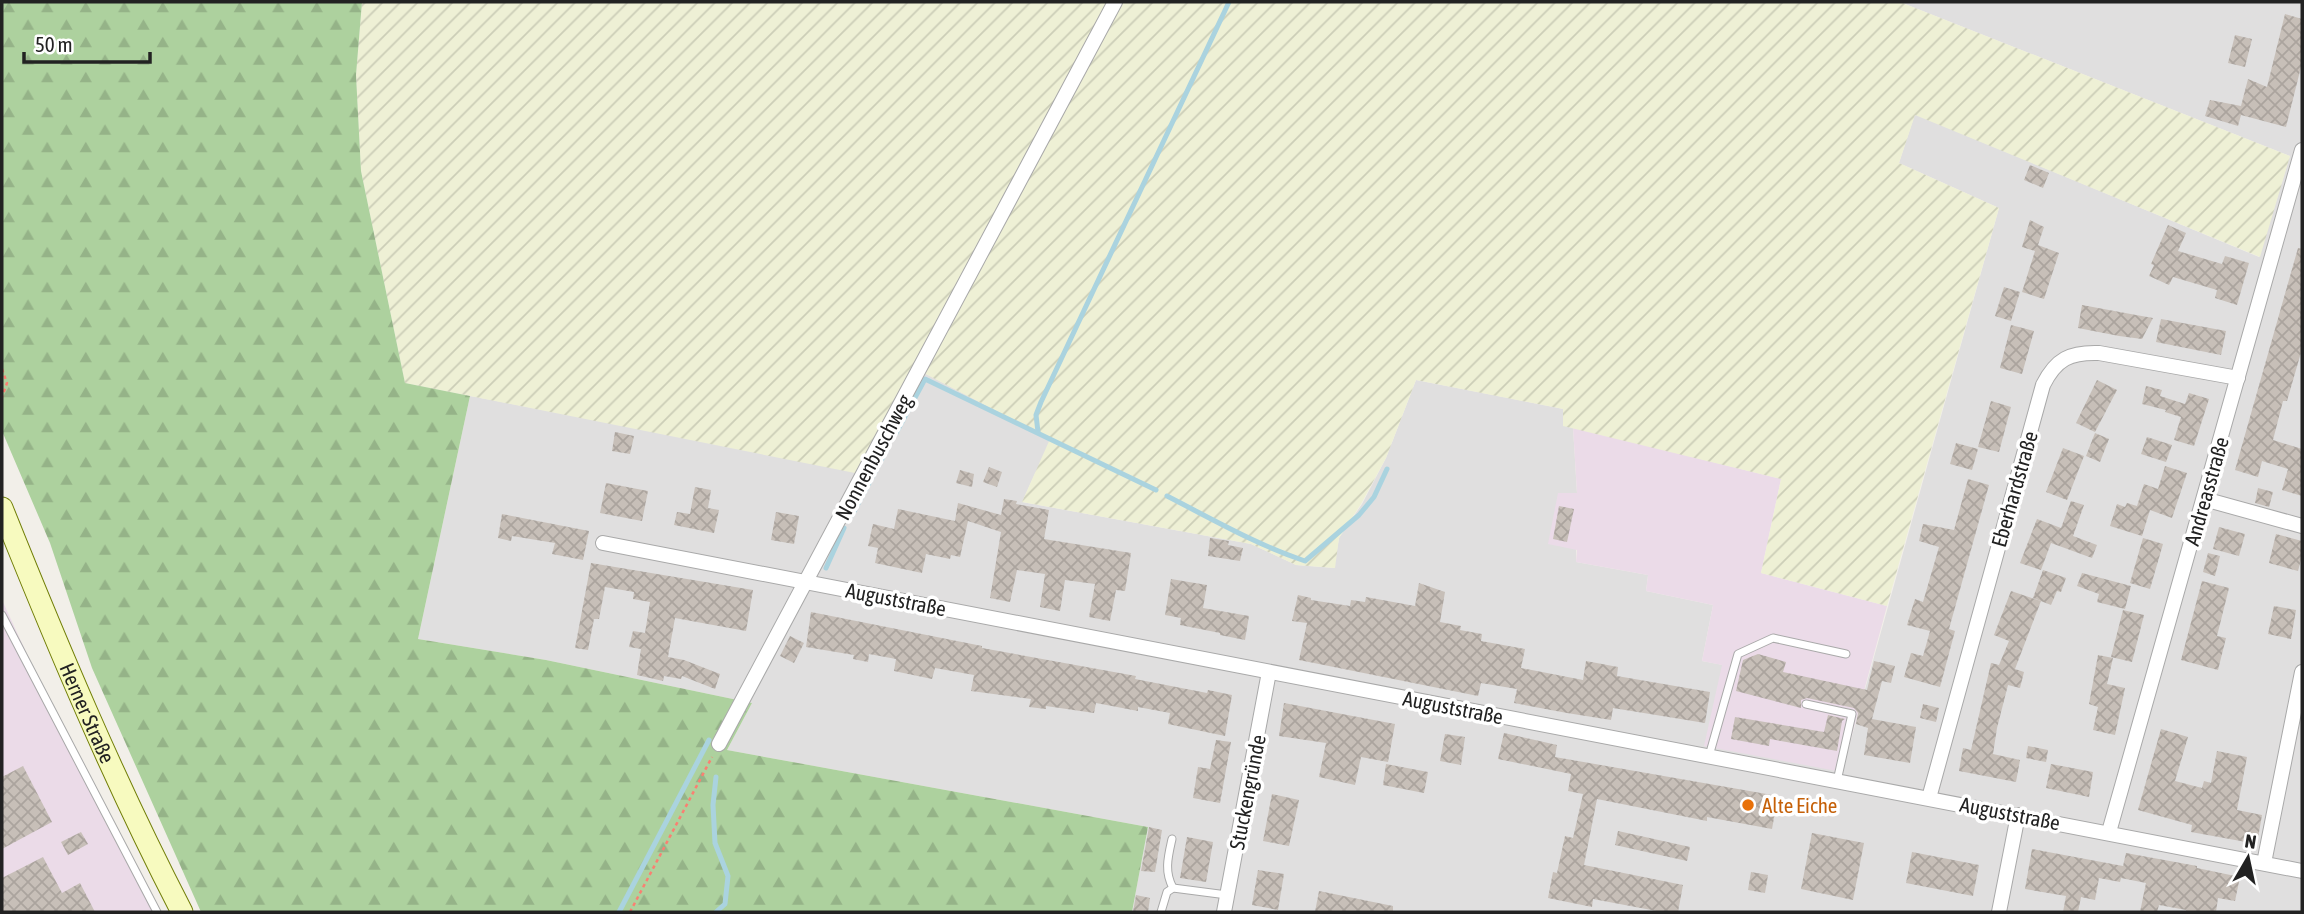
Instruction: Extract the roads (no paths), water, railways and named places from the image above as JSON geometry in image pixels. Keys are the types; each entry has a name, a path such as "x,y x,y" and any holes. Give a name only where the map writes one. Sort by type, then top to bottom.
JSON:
{"main road":[{"name":"Herner Straße","path":"2,508 75,689 182,912"}],"street":[{"name":"Nonnenbuschweg","path":"719,744 1115,2"},
{"name":"Andreasstraße","path":"2109,832 2238,378 2297,187 2302,149"},
{"name":"Eberhardstraße","path":"1928,798 2043,385 2052,367 2080,352 2099,353 2238,378"},
{"path":"2204,499 2302,526"},
{"name":"Auguststraße","path":"603,543 2302,871"},
{"name":"Stuckengründe","path":"1224,912 1269,672"},
{"path":"2264,863 2302,672"},
{"path":"1999,912 2018,815"}],"lane":[{"path":"2,615 157,912"},
{"path":"1709,756 1738,654 1773,638 1846,654"},
{"path":"1805,704 1852,714 1837,781"},
{"path":"1172,839 1167,868 1173,888"},
{"path":"1161,912 1167,892 1173,888 1227,895"}],"waterway":[{"path":"1038,432 1036,415 1041,402 1229,2"},
{"path":"896,433 925,379 1156,490"},
{"path":"852,515 888,447"},
{"path":"1167,496 1252,539 1305,561 1359,515 1374,497 1387,469"},
{"path":"826,568 844,528"},
{"path":"619,912 709,740"},
{"path":"716,777 713,805 715,843 728,876 725,904 716,912"}],"place":[{"name":"Alte Eiche","path":"1748,805"}]}
